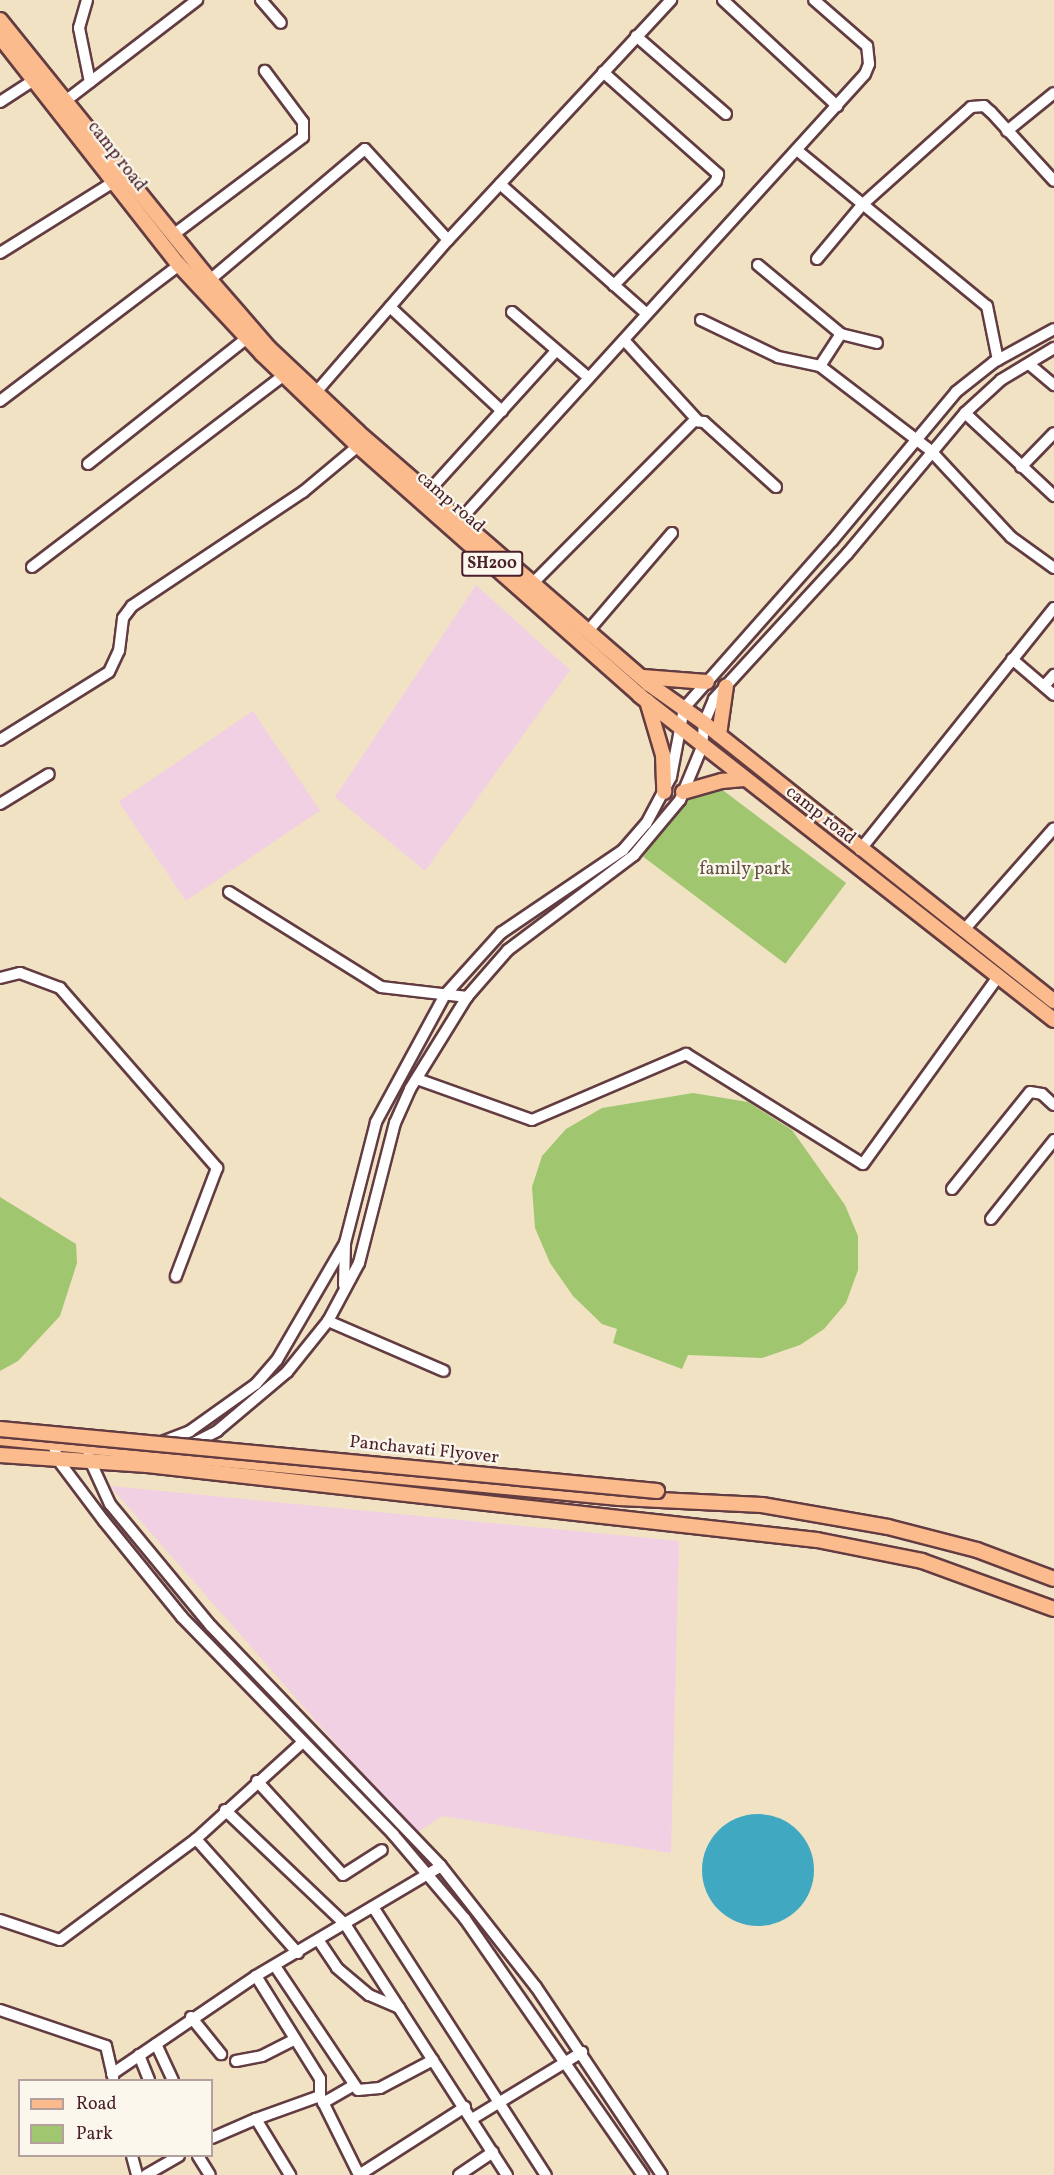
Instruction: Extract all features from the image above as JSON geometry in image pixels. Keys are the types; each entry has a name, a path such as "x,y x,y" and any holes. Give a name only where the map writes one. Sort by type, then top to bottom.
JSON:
{"main road":[{"name":"camp road","path":"0,20 112,183 179,265 205,284 269,348 358,446 646,701 997,978 1054,1020"},
{"name":"camp road","path":"0,37 64,102 173,235 205,284 247,338 284,375 313,396 428,492 641,677 704,723 963,932 1054,1001"},
{"path":"641,677 707,682"},
{"path":"719,735 726,686"},
{"path":"646,701 663,755 664,792"},
{"path":"683,792 722,781 744,779"},
{"name":"Panchavati Flyover","path":"0,1429 162,1442 657,1491 682,1501"},
{"path":"0,1438 682,1501 762,1505 888,1527 996,1556 1054,1579"},
{"path":"0,1455 147,1465 857,1546 922,1561 1054,1609"}],"street":[{"path":"87,0 79,28 90,82"},
{"path":"64,102 197,0"},
{"path":"261,0 282,23"},
{"path":"313,396 448,240 671,0"},
{"path":"723,0 837,106"},
{"path":"460,520 646,313 798,151 865,74 869,56 867,46 814,0"},
{"path":"636,36 726,114"},
{"path":"173,235 303,137 303,122 265,71"},
{"path":"603,72 718,174 716,181 614,285"},
{"path":"0,102 38,78"},
{"path":"1007,131 1054,93"},
{"path":"817,259 863,204 971,107 984,106 1054,181"},
{"path":"205,284 365,149 448,240"},
{"path":"798,151 987,306 998,360"},
{"path":"0,253 112,183"},
{"path":"500,184 646,313"},
{"path":"0,401 179,265"},
{"path":"758,265 841,334 877,343"},
{"path":"390,307 502,411"},
{"path":"512,312 589,378"},
{"path":"701,320 778,357 820,366 931,451 1011,537 1054,568"},
{"path":"344,1288 345,1243 370,1138 382,1105 445,994 501,933 623,850 646,824 664,792 682,728 684,708 832,541 956,392 998,360 1054,329"},
{"path":"820,366 841,334"},
{"path":"88,464 247,338"},
{"path":"624,340 698,421 776,487"},
{"path":"147,1465 217,1431 287,1372 328,1321 362,1255 395,1123 417,1079 467,997 508,950 634,855 683,792 702,747 704,723 714,699 847,554 965,413 1001,380 1054,348"},
{"path":"428,492 556,351"},
{"path":"1029,364 1054,385"},
{"path":"32,567 284,375"},
{"path":"965,413 1054,496"},
{"path":"533,583 690,422 698,421"},
{"path":"1021,467 1054,434"},
{"path":"0,740 110,672 118,651 123,618 132,606 303,492 358,446"},
{"path":"588,631 672,533"},
{"path":"860,850 1054,609"},
{"path":"1012,659 1054,695"},
{"path":"1044,686 1054,675"},
{"path":"0,804 49,774"},
{"path":"963,932 1054,828"},
{"path":"228,892 381,987 467,997"},
{"path":"0,978 20,973 60,988 217,1168 176,1276"},
{"path":"417,1079 532,1120 686,1054 863,1164 997,978"},
{"path":"952,1188 1030,1092 1042,1094 1054,1104"},
{"path":"992,1219 1054,1140"},
{"name":"Panchavati Flyover","path":"162,1442 190,1431 256,1384 277,1360 345,1243"},
{"path":"328,1321 444,1371"},
{"path":"53,1443 58,1460 182,1617 393,1834 465,1919 567,2062 643,2175"},
{"path":"87,1447 88,1462 110,1504 211,1626 441,1866 582,2052 662,2175"},
{"path":"256,1694 267,1683"},
{"path":"0,1920 60,1940 196,1839 257,1781 303,1743"},
{"path":"257,1781 343,1875 381,1850"},
{"path":"225,1810 345,1924 507,2175"},
{"path":"196,1839 298,1953"},
{"path":"0,2010 106,2046 113,2077 191,2017 428,1876 441,1866"},
{"path":"373,1907 546,2175"},
{"path":"319,1941 338,1968 369,1995 399,2008"},
{"path":"275,1966 358,2090 380,2088 433,2060"},
{"path":"256,1977 320,2079 322,2099 359,2175 465,2108"},
{"path":"191,2017 221,2054"},
{"path":"236,2061 262,2056 296,2039"},
{"path":"156,2043 173,2079"},
{"path":"472,2119 582,2052"},
{"path":"139,2055 149,2079"},
{"path":"213,2138 256,2119 322,2099 354,2085"},
{"path":"256,2119 290,2175"},
{"path":"459,2175 493,2152"},
{"path":"132,2157 137,2175"},
{"path":"199,2157 210,2175"},
{"path":"146,2175 168,2158"}],"shaded area":[{"path":"476,585 570,670 425,871 335,797"},
{"path":"253,711 320,810 186,901 119,802"},
{"path":"110,1486 679,1541 671,1853 442,1816 415,1834"}],"green space":[{"name":"family park","path":"704,776 846,883 785,964 643,857"},
{"path":"693,1093 748,1102 792,1130 845,1205 858,1236 858,1270 846,1303 824,1329 800,1345 762,1358 688,1355 682,1369 613,1343 617,1329 602,1324 573,1296 550,1263 535,1228 532,1187 542,1156 566,1129 602,1108"},
{"path":"0,1197 76,1244 77,1263 60,1316 18,1361 0,1371"}],"water":[{"path":"758,1814 780,1818 798,1830 810,1848 814,1870 810,1892 798,1910 780,1922 758,1926 736,1922 718,1910 706,1892 702,1870 706,1848 718,1830 736,1818"}]}
